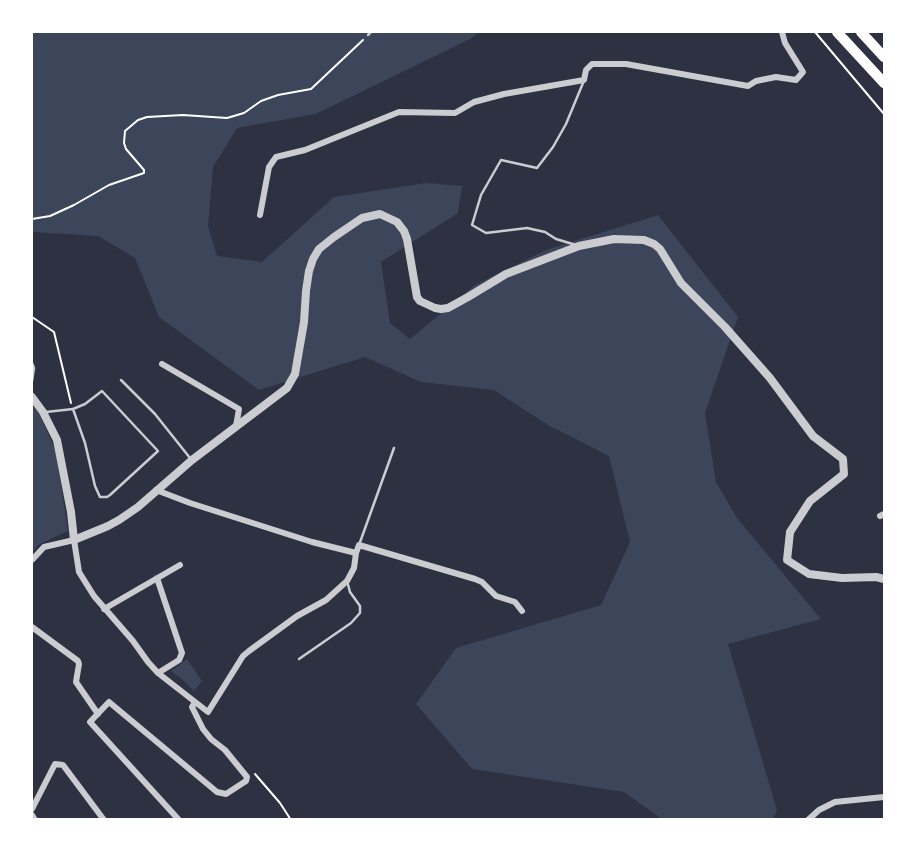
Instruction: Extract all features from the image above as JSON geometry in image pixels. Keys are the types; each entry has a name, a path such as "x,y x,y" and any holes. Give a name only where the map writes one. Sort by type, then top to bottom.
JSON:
{"main road":[{"path":"837,32 884,83"},
{"path":"861,32 882,50"}],"street":[{"path":"260,215 269,167 276,157 305,150 399,112 454,113 474,102 504,93 584,80 586,70 592,64 626,64 748,86 756,81 776,77 796,80 803,72 785,43 782,32"},
{"path":"32,560 44,547 74,540 119,520 287,388 295,374 313,259 319,249 362,218 380,214 397,222 404,230 417,297 435,308 448,308 506,274 579,246 614,239 644,240 654,244 681,283 770,378 813,436 843,459 844,474 810,501 790,532 787,560 809,574 884,579"},
{"path":"162,364 239,409 236,426"},
{"path":"32,397 57,439 79,572 104,608 158,673 208,712 249,650 297,616 326,600 347,581 354,568 359,545 475,579 496,596 514,602 522,611"},
{"path":"156,490 312,542 356,553"},
{"path":"104,608 180,565"},
{"path":"158,578 182,653 180,660 158,673"},
{"path":"32,627 78,661 76,682 98,714"},
{"path":"179,820 90,722 109,702 217,792 226,794 246,781 247,777 203,729 192,707 195,702"},
{"path":"32,810 55,764 63,765 104,820"},
{"path":"808,820 819,810 835,802 884,797"},
{"path":"32,815 35,820"}],"lane":[{"path":"579,246 556,239 545,232 527,228 486,233 472,225 481,195 501,160 537,168 566,124 584,80"},
{"path":"32,363 32,381"},
{"path":"121,380 155,414 192,460"},
{"path":"43,412 73,409 102,391 158,452 110,495 100,497 94,486 85,443 73,409"},
{"path":"359,545 394,448"},
{"path":"299,659 351,623 360,613 360,606 350,592 347,581"}],"path":[{"path":"815,32 884,114"},
{"path":"32,219 50,216 109,185 144,173 124,143 125,131 138,120 183,115 226,118 244,113 261,101 278,95 311,89 369,33"},
{"path":"32,317 54,332 73,409"}],"shaded area":[{"path":"32,32 478,32 472,38 316,114 237,128 213,167 208,226 217,256 262,262 334,197 426,183 462,186 458,213 381,262 390,323 410,339 475,285 546,250 658,215 738,317 705,413 716,482 737,518 821,619 728,644 777,810 773,819 662,819 624,792 472,769 416,704 456,648 601,605 630,542 609,456 548,425 494,390 421,382 365,357 259,390 159,317 135,258 98,236 32,232"},
{"path":"32,405 40,415 56,452 68,531 38,545 32,553"},
{"path":"187,659 202,681 194,691 171,671"}]}
